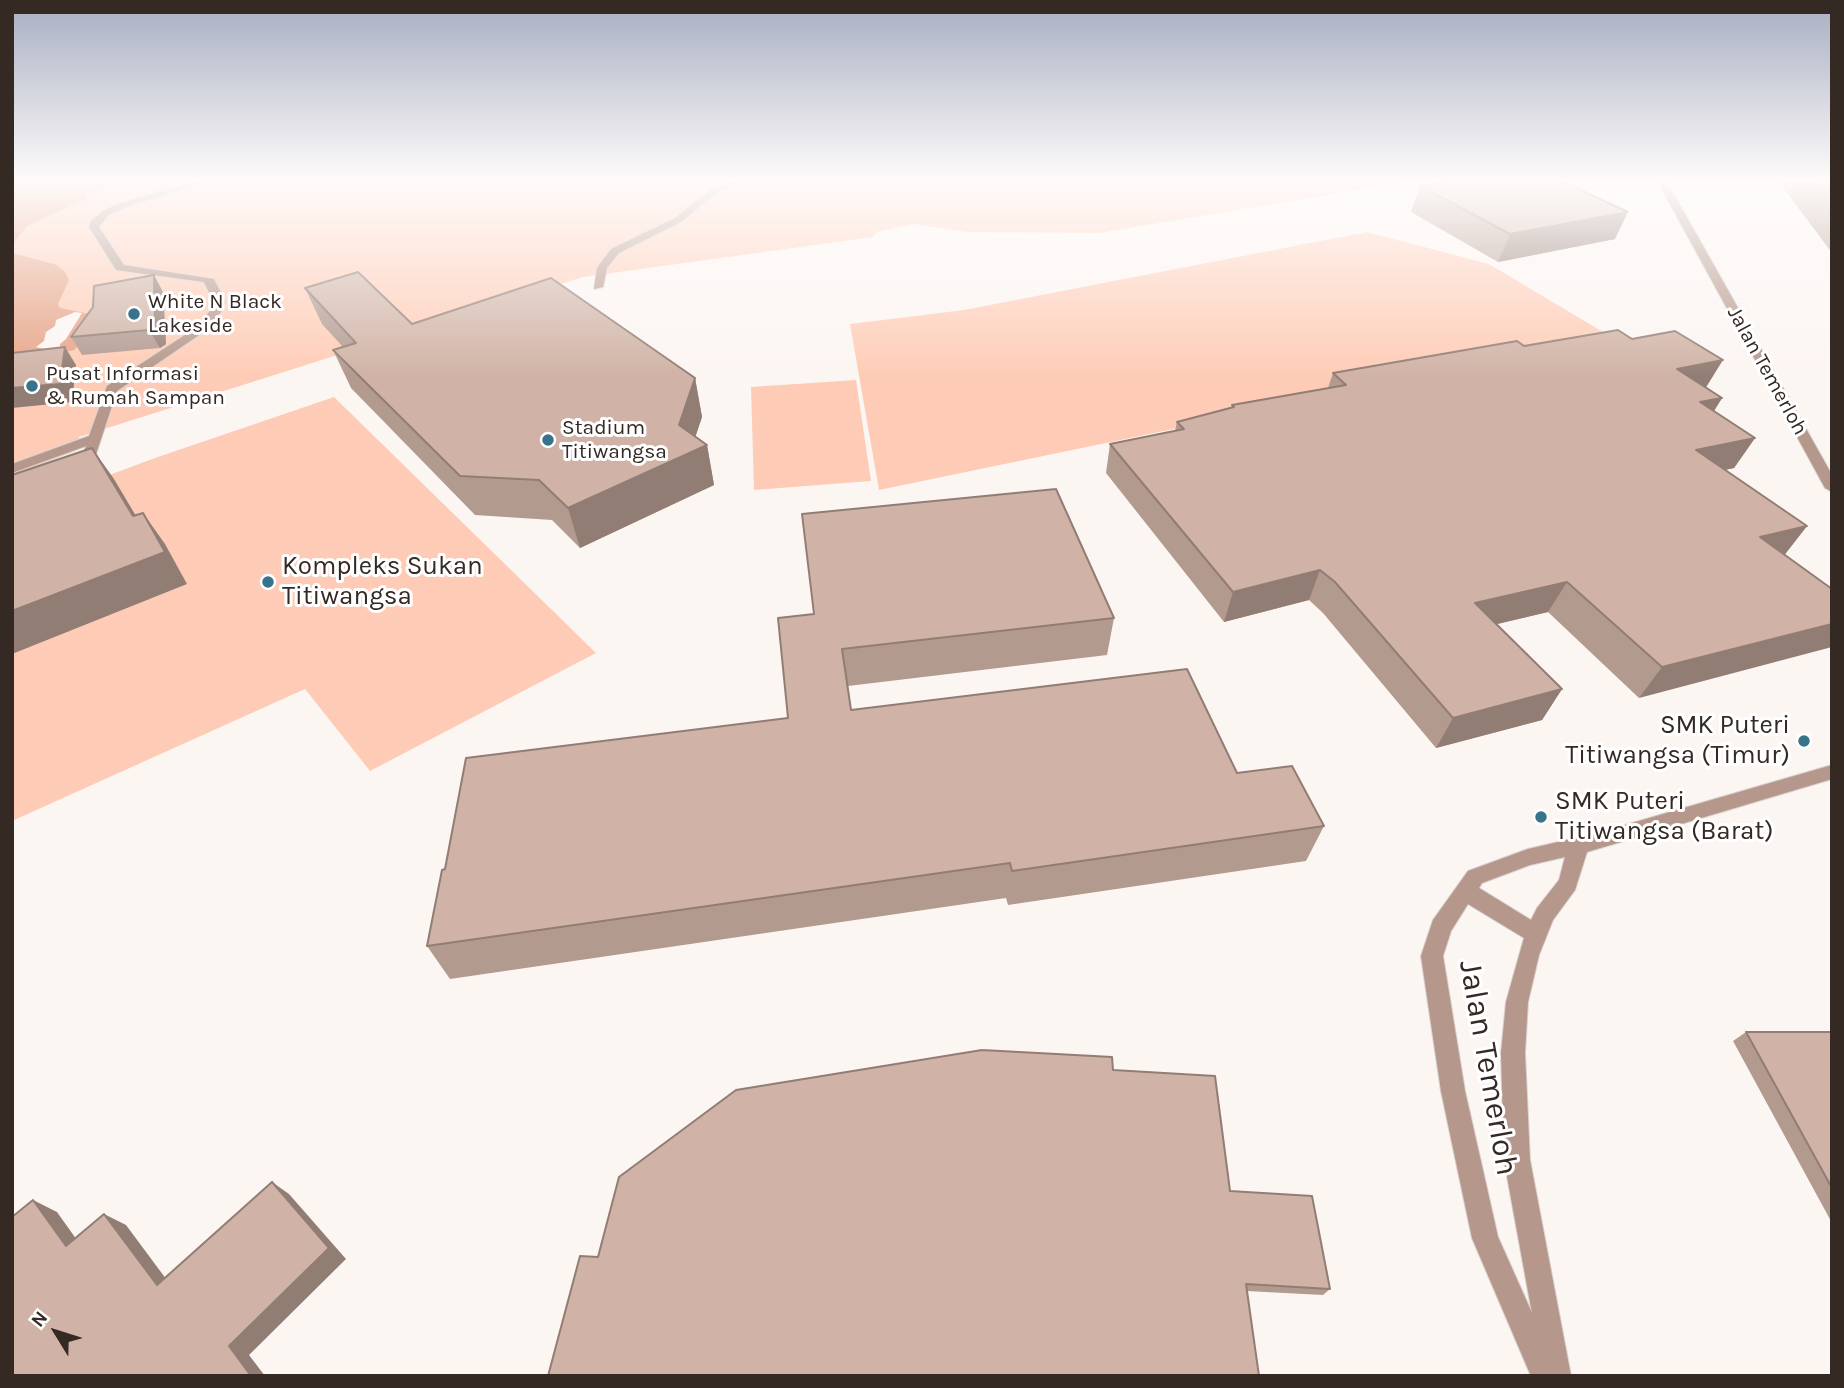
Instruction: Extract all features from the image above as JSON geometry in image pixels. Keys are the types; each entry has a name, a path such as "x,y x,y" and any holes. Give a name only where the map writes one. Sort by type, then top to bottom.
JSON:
{"street":[{"path":"89,457 111,390 131,373 171,351 198,331 216,311 219,301 211,281 207,279 120,268 107,247"},
{"path":"598,287 602,268 615,250 622,247"},
{"name":"Jalan Temerloh","path":"1698,247 1832,488"},
{"path":"12,469 95,438"},
{"name":"Jalan Temerloh","path":"1545,1376 1485,1238 1453,1091 1432,956 1441,928 1475,877 1528,857 1578,846 1832,772"},
{"name":"Jalan Temerloh","path":"1557,1376 1517,1160 1513,1053 1517,1002 1528,955 1544,915 1567,884 1578,846"},
{"path":"1465,891 1536,934"}],"shaded area":[{"path":"12,247 802,247 583,277 79,437 76,451 12,475"},
{"path":"1291,247 1423,247 1489,264 1613,338 879,490 850,324 964,310"},
{"path":"12,253 57,265 69,280 58,304 60,308 95,315 94,328 74,350 12,362"},
{"path":"856,380 871,481 754,490 751,387"},
{"name":"Kompleks Sukan Titiwangsa","path":"334,397 596,653 370,771 305,689 12,821 12,511 155,458"}],"pier":[{"path":"75,312 82,313 60,344 60,349 45,352 44,349 36,347 44,341 46,332 55,326 56,320"}],"building":[{"name":"Stadium Titiwangsa","path":"358,272 412,324 551,278 695,378 679,425 707,445 568,508 539,480 460,476 333,350 356,343 305,288"},
{"path":"154,275 155,326 149,330 71,337 93,307 94,286"},
{"path":"1618,330 1632,339 1675,331 1723,360 1677,369 1722,398 1700,402 1755,438 1696,450 1807,526 1760,537 1832,589 1832,624 1662,667 1567,582 1475,603 1562,689 1453,718 1335,582 1320,570 1233,592 1110,444 1184,429 1177,422 1234,407 1232,405 1346,385 1333,373 1517,341 1524,346"},
{"path":"65,347 60,384 12,388 12,353"},
{"path":"92,448 133,516 143,513 165,552 12,611 12,475"},
{"path":"1056,489 1114,618 842,649 851,710 1187,669 1237,773 1292,766 1324,826 1012,871 1010,863 427,946 466,758 788,718 778,618 814,614 802,514"},
{"path":"1746,1032 1832,1032 1832,1188"},
{"path":"982,1050 1112,1057 1113,1070 1215,1076 1230,1191 1312,1196 1330,1289 1246,1284 1259,1376 548,1376 580,1256 598,1257 619,1177 736,1090"},
{"path":"272,1182 329,1248 229,1346 251,1376 12,1376 12,1217 33,1200 66,1246 104,1214 157,1285"}],"place":[{"name":"White N Black Lakeside","path":"134,314"},
{"name":"Pusat Informasi & Rumah Sampan","path":"32,386"},
{"name":"Stadium Titiwangsa","path":"548,440"},
{"name":"Kompleks Sukan Titiwangsa","path":"268,582"},
{"name":"SMK Puteri Titiwangsa (Timur)","path":"1804,741"},
{"name":"SMK Puteri Titiwangsa (Barat)","path":"1541,817"}]}
